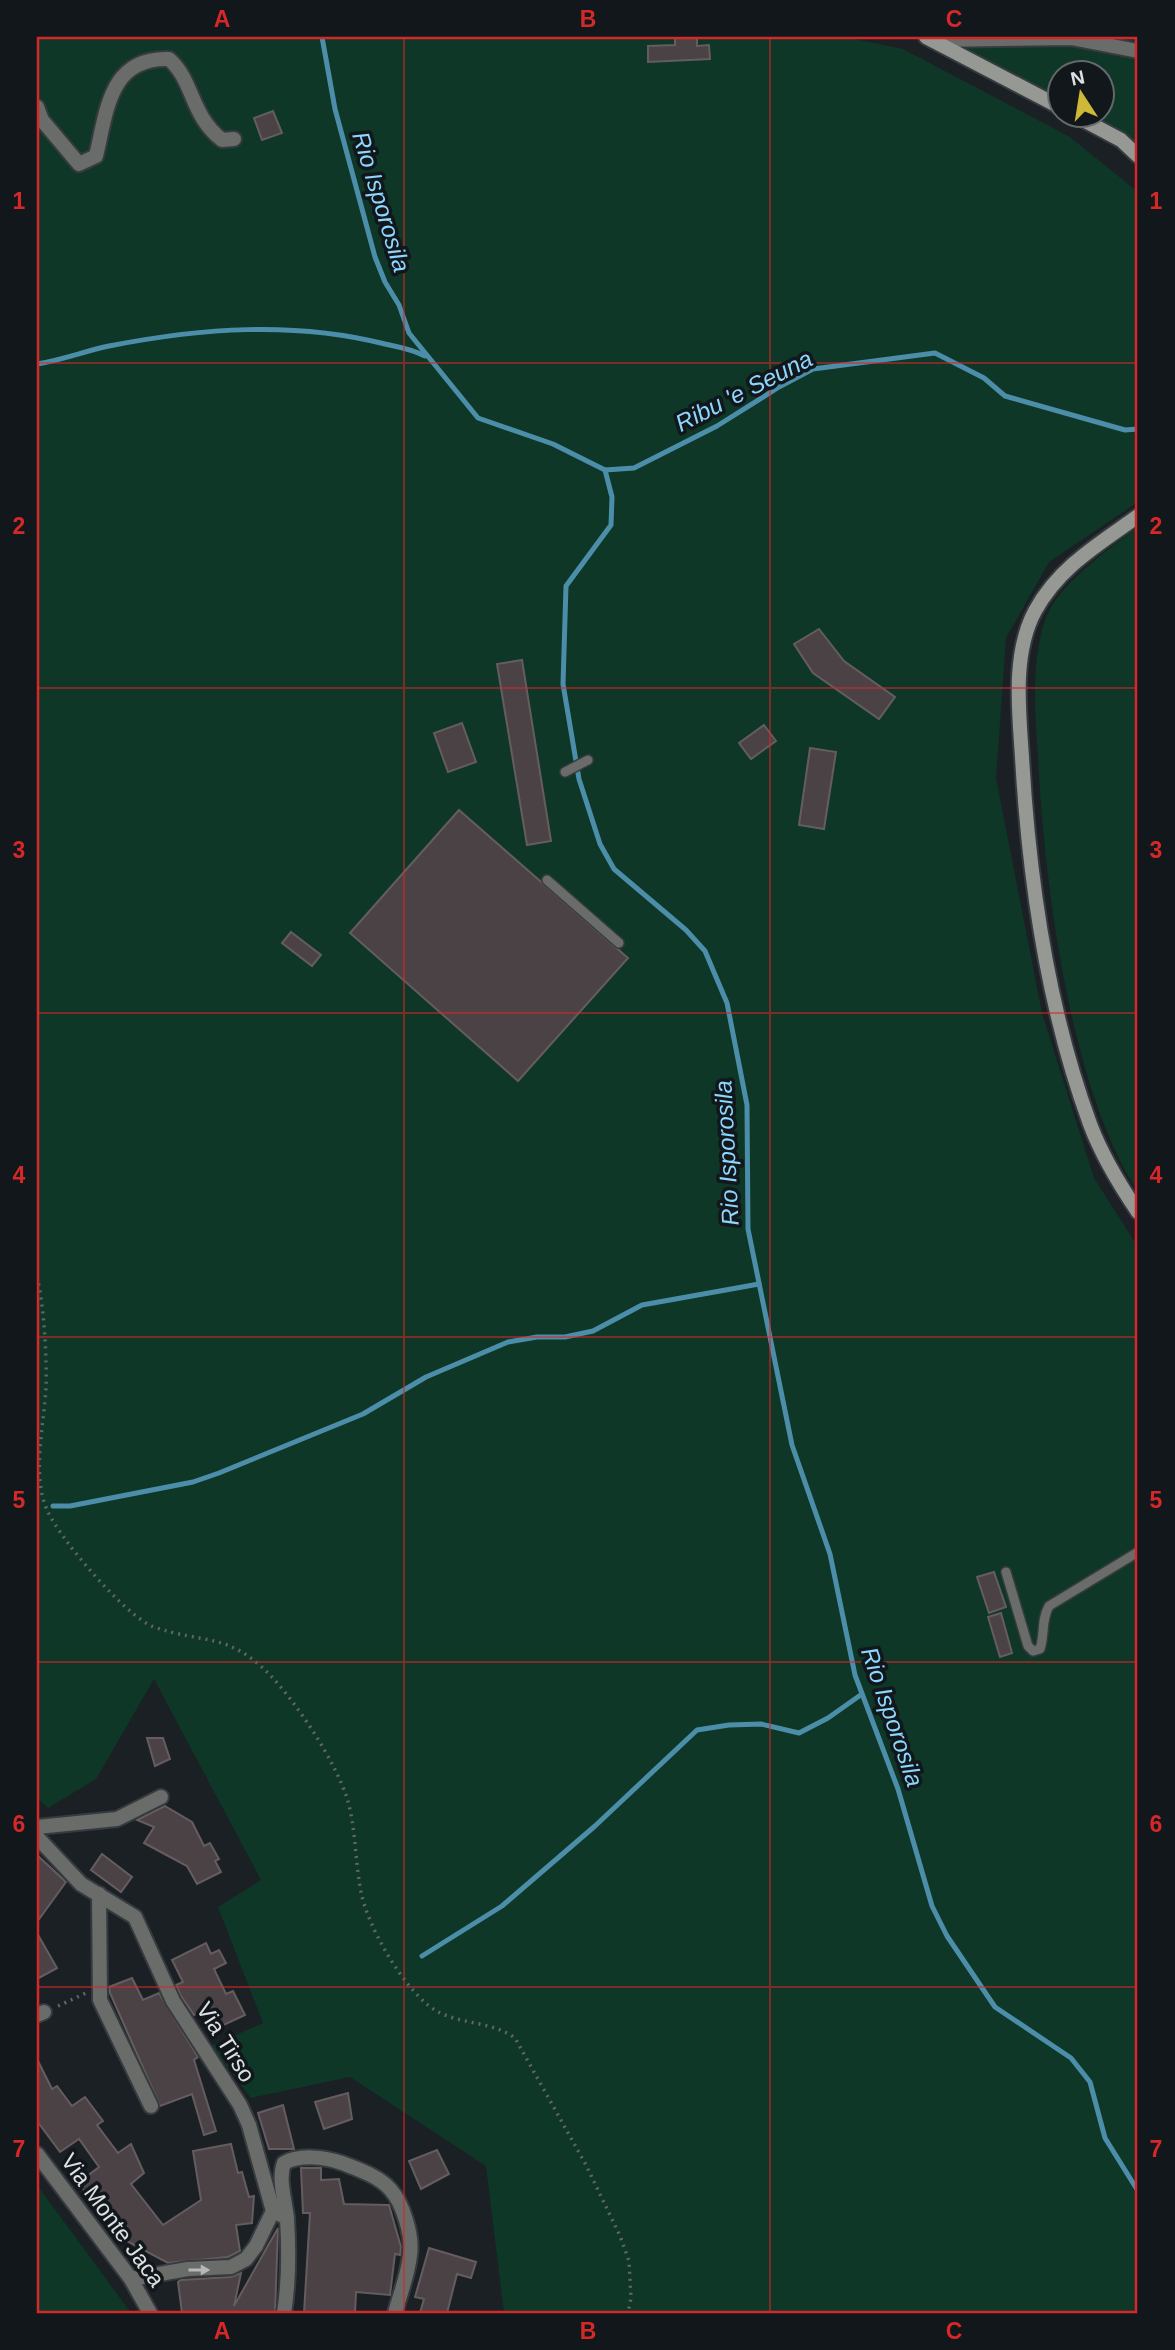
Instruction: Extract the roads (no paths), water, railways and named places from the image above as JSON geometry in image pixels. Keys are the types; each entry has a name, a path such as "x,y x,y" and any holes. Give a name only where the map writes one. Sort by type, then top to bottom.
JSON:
{"main road":[{"path":"929,38 1046,100"},
{"path":"1102,130 1121,140 1138,156"},
{"path":"1138,516 1063,569 1034,613 1017,677 1032,891 1057,1010 1089,1123 1103,1156 1138,1212"}],"street":[{"path":"929,38 1071,38 1138,51"},
{"path":"37,107 42,120 79,164 96,156 114,84 139,63 169,59 180,69 190,98 206,128 222,140 234,139"},
{"path":"37,1827 117,1819 162,1797"},
{"name":"Via Tirso","path":"37,1837 81,1884 135,1917 173,2001 240,2105 249,2124 273,2211"},
{"path":"99,1894 100,2000 152,2106"},
{"name":"Via Monte Jaca","path":"37,2154 131,2279 150,2313"},
{"path":"284,2313 288,2286 287,2218 281,2171 284,2163 292,2158 334,2160 360,2170 390,2189 411,2241 410,2256 395,2313"},
{"path":"131,2279 188,2269 231,2267 246,2259 256,2246 273,2211 287,2218"}],"lane":[{"path":"565,772 588,760"},
{"path":"547,880 619,943"},
{"path":"1006,1572 1028,1646 1033,1651 1040,1649 1044,1639 1044,1615 1049,1606 1138,1552"}],"waterway":[{"name":"Rio Isporosila","path":"322,37 335,109 375,257 385,282 399,305 409,333 478,418 553,444 605,470 612,497 611,525 566,586 563,684 579,779 600,844 614,869 686,930 705,951 727,1003 747,1105 748,1229 792,1445 830,1554 855,1675 898,1789 932,1906 947,1936 995,2007 1071,2058 1090,2082 1105,2138 1138,2191"},
{"path":"37,364 144,340 213,331 247,330 316,332 351,337 405,348 425,356"},
{"name":"Ribu 'e Seuna","path":"605,470 634,468 717,426 813,369 935,353 984,378 1005,396 1125,430 1138,429"},
{"path":"53,1506 70,1506 193,1482 219,1473 363,1414 426,1377 508,1342 537,1337 565,1337 593,1331 642,1305 759,1284"},
{"path":"422,1956 502,1906 595,1826 697,1730 761,1724 799,1733 828,1718 862,1694"}]}
